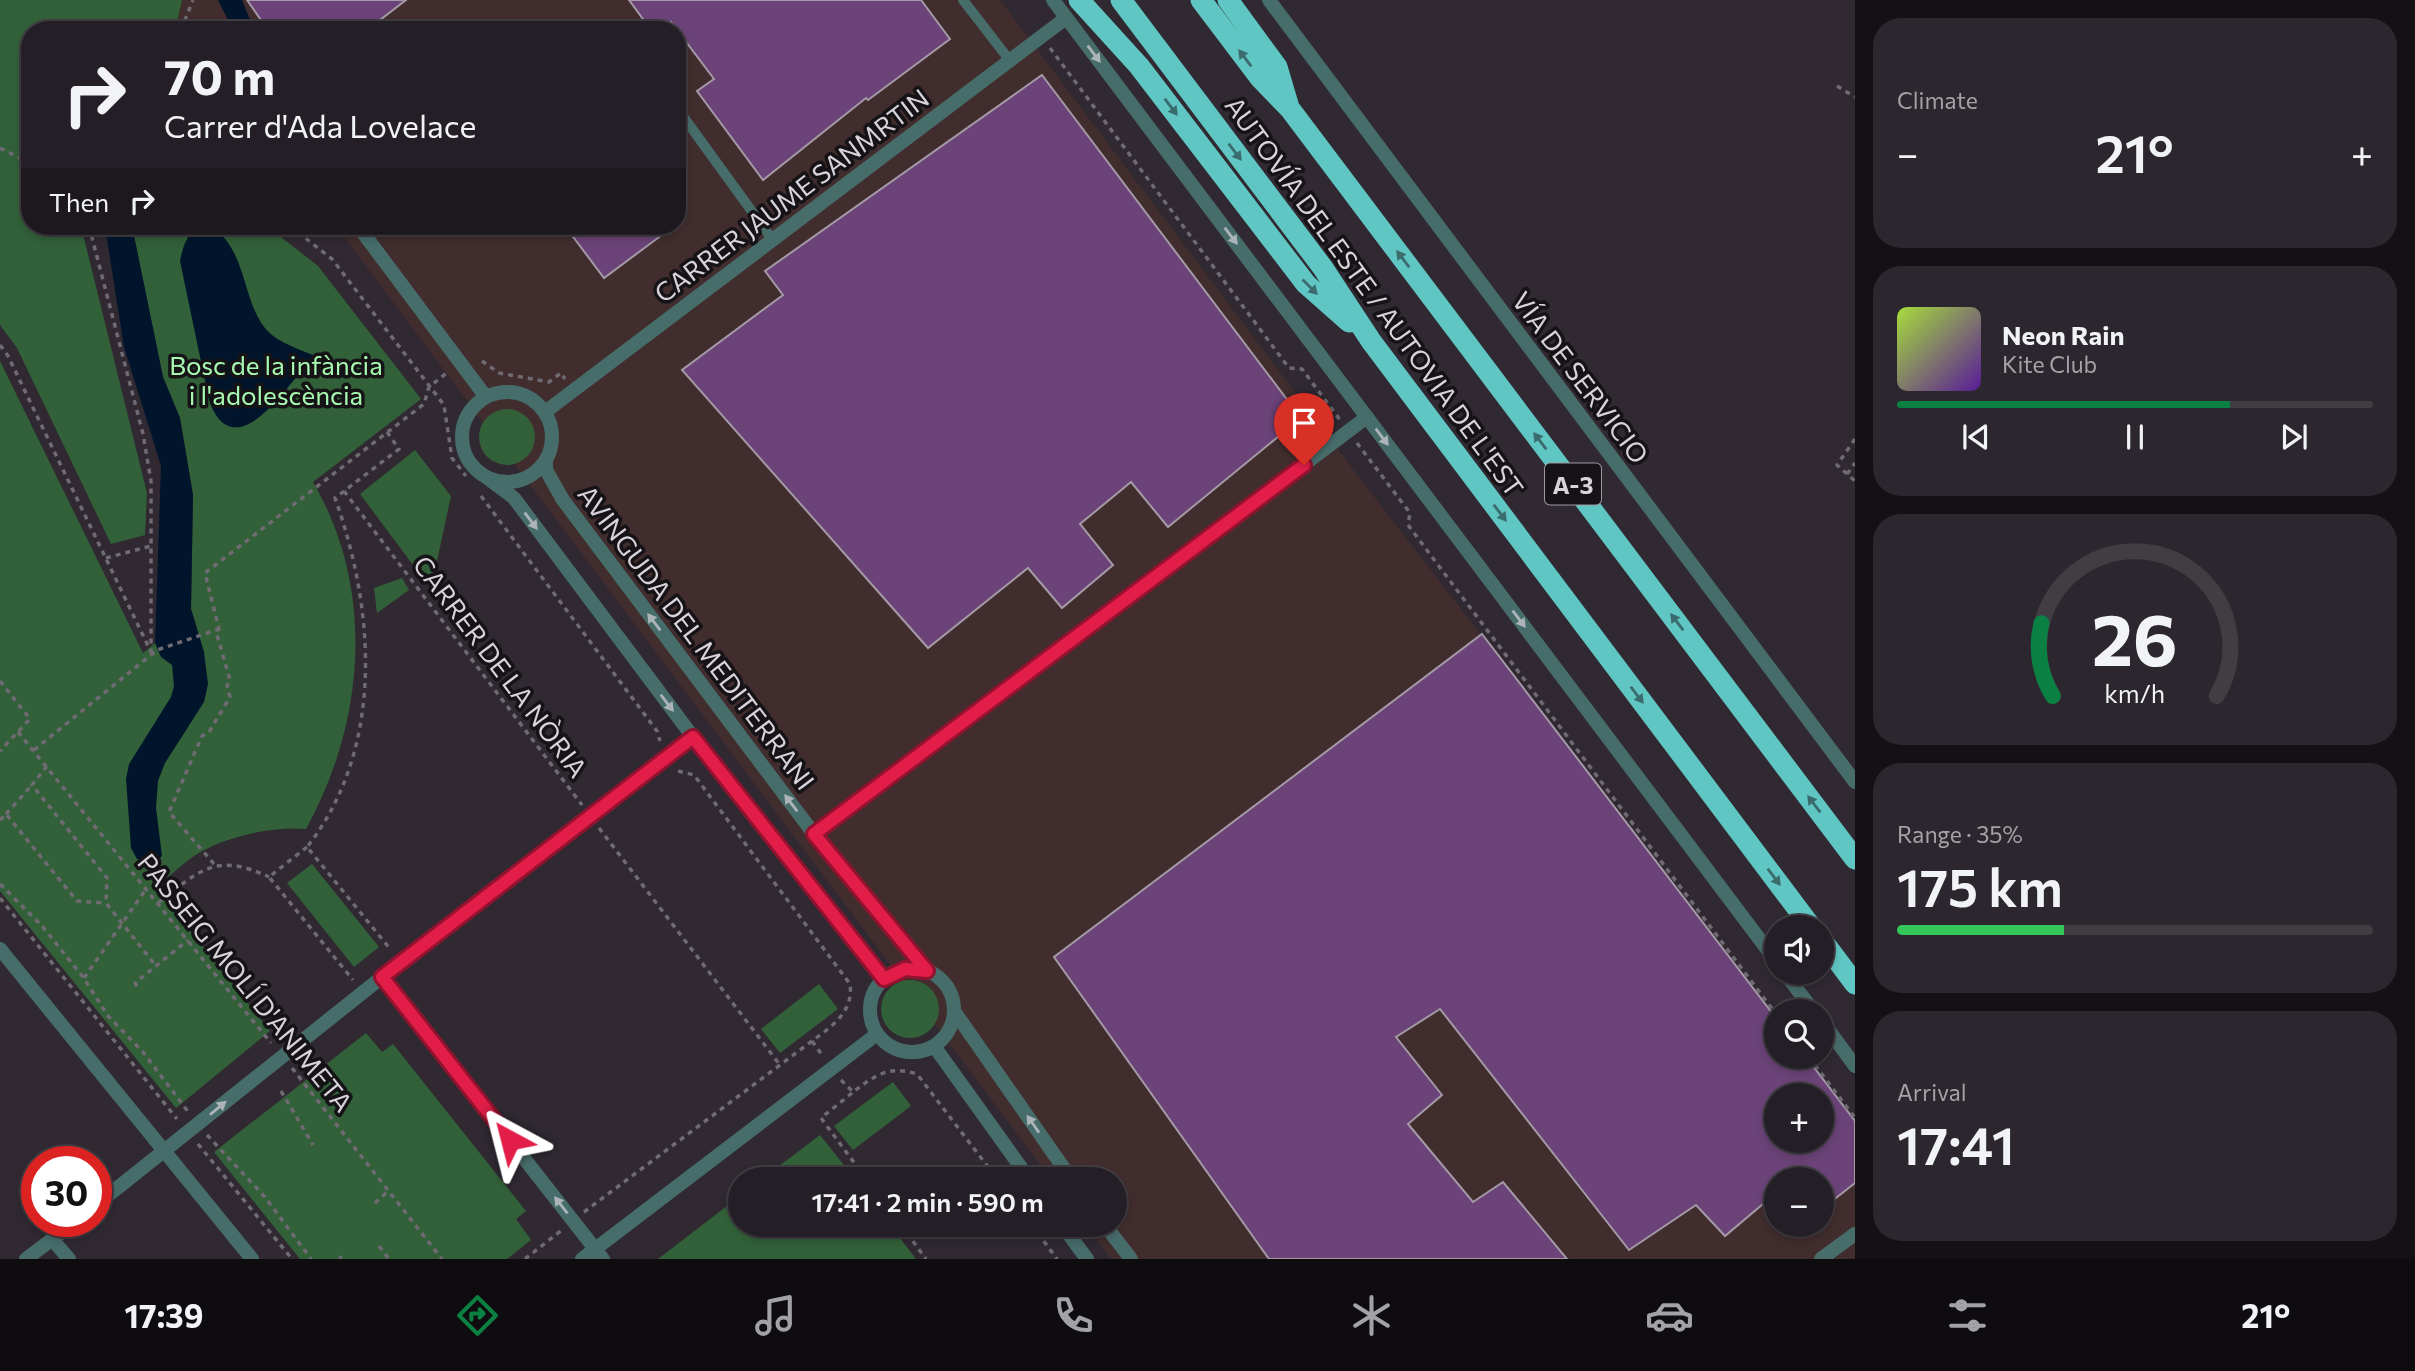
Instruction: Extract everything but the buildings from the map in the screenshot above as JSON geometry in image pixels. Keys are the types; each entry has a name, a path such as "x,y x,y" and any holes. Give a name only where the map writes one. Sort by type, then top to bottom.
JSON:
{"highway":[{"path":"1079,0 1139,66 1306,284 1371,341"},
{"name":"AUTOVÍA DEL ESTE / AUTOVIA DE L'EST","path":"1121,0 1323,268 1371,341 1802,915"},
{"name":"AUTOVÍA DEL ESTE / AUTOVIA DE L'EST","path":"1201,0 1260,78 1290,109 1855,859"},
{"path":"1228,0 1277,67 1290,109"},
{"path":"1834,956 1855,984"}],"street":[{"path":"1052,0 1764,945"},
{"name":"VÍA DE SERVICIO","path":"1269,0 1855,782"},
{"name":"CARRER JAUME SANMRTIN","path":"545,412 1066,18"},
{"path":"365,235 486,397"},
{"path":"476,477 518,480 537,470 546,459 552,436 545,412 525,395 498,393 475,405 463,428 466,454 476,477 514,498 693,737 884,979"},
{"path":"814,834 1367,417"},
{"name":"AVINGUDA DEL MEDITERRANI","path":"546,459 546,470 562,500 814,834 927,971"},
{"path":"112,1193 281,1055 693,737"},
{"path":"0,950 252,1259"},
{"path":"954,1011 947,1035 934,1046 923,1051 897,1050 877,1034 870,1005 884,979 905,969 927,971 947,987 954,1011 1063,1167"},
{"path":"382,977 599,1254"},
{"path":"582,1259 599,1254 877,1034"},
{"path":"1834,1037 1855,1066"},
{"path":"934,1046 1021,1167"},
{"path":"1821,1259 1855,1234"},
{"path":"26,1259 55,1237"},
{"path":"1070,1237 1085,1258"},
{"path":"1114,1237 1131,1259"},
{"path":"52,1239 69,1259"}],"lane":[{"path":"963,0 1011,62"},
{"path":"686,120 772,239"}],"path":[{"path":"185,21 193,0"},
{"path":"1042,37 1289,368 1302,369 1330,407"},
{"path":"1837,86 1855,97"},
{"path":"0,149 21,159"},
{"path":"91,235 142,435 151,481 151,653"},
{"path":"301,235 332,259 422,377 447,413 453,458 476,477"},
{"path":"0,345 151,653"},
{"path":"214,864 170,812 202,736 209,732 230,697 227,685 230,680 217,635 219,629 205,573 424,404 429,387 474,353 489,368 499,373 549,382 561,373 573,389"},
{"path":"269,877 307,847 323,826 344,782 362,716 367,660 365,624 357,570 335,498 399,449 387,432"},
{"path":"1855,439 1837,465 1855,481"},
{"path":"1367,457 1409,513 1408,525 1765,999"},
{"path":"1847,474 1855,463"},
{"name":"CARRER DE LA NÒRIA","path":"344,491 780,1065"},
{"path":"477,491 657,731 667,758 678,772 694,775 850,984 846,1010 839,1020 525,1259"},
{"path":"106,558 151,546"},
{"path":"34,750 151,653 219,629"},
{"path":"0,681 30,719 0,751"},
{"name":"PASSEIG MOLÍ D'ANIMETA","path":"18,732 281,1055 442,1259"},
{"path":"0,820 47,766"},
{"path":"32,785 107,878 106,903 156,966"},
{"path":"6,814 77,901 106,903"},
{"path":"307,847 401,962"},
{"path":"158,903 200,869 214,864 246,866 269,877 363,993"},
{"path":"0,884 42,926 84,978 108,1016 143,1052 193,1128 283,1218 311,1259"},
{"path":"84,978 146,889"},
{"path":"0,898 193,1128 292,1259"},
{"path":"137,986 135,983 188,940"},
{"path":"813,1041 853,1093"},
{"path":"857,1167 821,1118 881,1071 889,1069 917,1074 988,1167"},
{"path":"1818,1069 1855,1118"},
{"path":"281,1091 313,1144"},
{"path":"375,1203 388,1191"},
{"path":"910,1237 926,1259"},
{"path":"1041,1237 1057,1259"},
{"path":"379,1246 389,1259"}],"shaded area":[{"path":"146,0 1000,0 1352,468 1764,1001 1764,1069 1816,1069 1827,1083 1764,1083 1764,1153 1834,1153 1834,1092 1855,1119 1855,1259 1111,1259 1095,1237 1127,1237 1127,1167 1042,1167 343,235 686,235 686,21 165,21"}],"green space":[{"path":"0,0 182,0 177,21 21,21 21,235 83,235 147,493 145,535 111,544 17,348 0,325"},
{"name":"Bosc de la infància i l'adolescència","path":"134,235 278,235 318,266 421,399 313,482 333,524 347,567 354,611 355,656 351,701 341,745 326,788 306,829 265,831 223,842 193,857 156,887 270,1031 176,1108 0,891 0,361 143,653 155,643 197,628 191,609 193,495 180,418 163,377"},
{"path":"501,409 513,409 523,413 531,421 535,437 531,453 523,461 513,465 501,465 491,461 483,453 479,443 479,431 483,421 491,413"},
{"path":"415,450 451,496 431,589 360,494"},
{"path":"402,578 409,590 377,613 374,588"},
{"path":"312,864 379,947 354,967 287,883"},
{"path":"910,980 926,985 934,993 939,1009 934,1025 926,1033 910,1038 894,1033 886,1025 881,1009 886,993 894,985"},
{"path":"819,984 838,1009 780,1053 761,1029"},
{"path":"366,1033 382,1052 393,1044 526,1211 516,1219 531,1240 507,1259 300,1259 214,1152"},
{"path":"893,1082 911,1106 853,1150 834,1126"},
{"path":"820,1135 845,1167 778,1167"},
{"path":"728,1205 728,1237 899,1237 916,1259 658,1259"}],"water":[{"path":"218,0 242,0 250,21 228,21"},
{"path":"106,235 134,235 163,377 180,418 193,495 191,609 204,652 208,684 204,702 165,763 158,781 156,808 162,856 156,862 137,859 131,848 126,779 129,764 171,697 174,686 172,665 161,657 155,643 161,466 124,347"},
{"path":"190,235 220,235 234,253 262,325 290,346 322,359 317,370 306,365 272,405 244,426 231,427 219,419 209,400 180,261"}],"route":[{"path":"510,1140 382,977 693,737 884,979 905,969 927,971 814,834 1304,465"}]}
